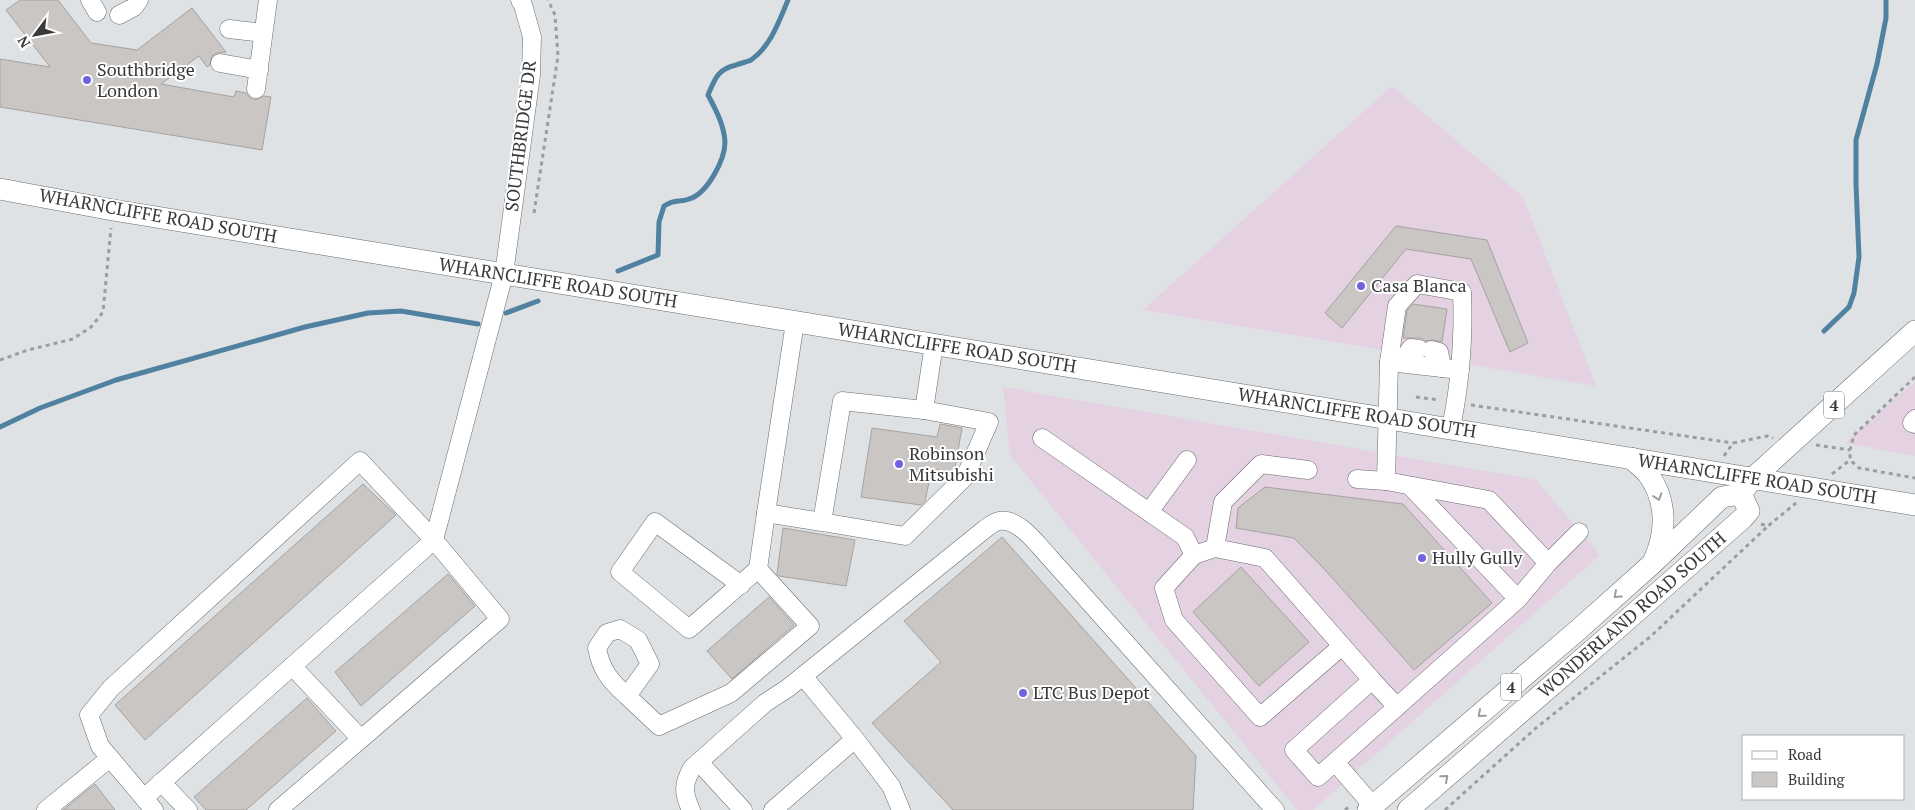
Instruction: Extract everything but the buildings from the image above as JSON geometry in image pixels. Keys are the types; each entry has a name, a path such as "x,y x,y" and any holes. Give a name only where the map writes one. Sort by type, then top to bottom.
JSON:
{"main road":[{"name":"WHARNCLIFFE ROAD SOUTH","path":"0,189 113,210 1631,458 1747,486 1915,505"},
{"name":"WONDERLAND ROAD SOUTH","path":"1371,808 1571,636 1653,563 1722,496 1747,486 1915,331"},
{"path":"1631,458 1648,474 1654,484 1665,519 1659,550 1653,563"},
{"name":"WONDERLAND ROAD SOUTH","path":"1408,810 1743,518 1749,512 1747,486"}],"street":[{"path":"119,15 134,6 139,0"},
{"path":"256,89 268,0"},
{"name":"SOUTHBRIDGE DR","path":"434,540 504,274 531,75 532,37 520,0"},
{"path":"229,29 264,33"},
{"path":"220,63 259,70"},
{"path":"1386,481 1387,418 1395,362 1397,306 1416,284 1462,292 1464,323 1460,370 1451,428"},
{"path":"741,584 655,522 620,572 689,630 758,569 795,322"},
{"path":"924,410 934,344"},
{"path":"1395,362 1411,348 1439,352 1442,368"},
{"path":"1395,362 1460,370"},
{"path":"766,513 905,536 964,477 988,422 924,410 842,401 822,522"},
{"path":"1915,419 1912,423 1915,424"},
{"path":"1042,438 1185,537 1194,556"},
{"path":"278,810 500,619 434,540 360,460 106,695 89,715 100,746 149,804 162,782 434,540"},
{"path":"1150,512 1187,460"},
{"path":"1215,548 1223,502 1261,464 1308,470"},
{"path":"1357,478 1386,481 1489,500 1548,563"},
{"path":"1411,487 1518,598"},
{"path":"691,810 687,802 685,781 692,768 766,703 803,676 984,528 998,521 1008,520 1018,524 1050,558 1275,810"},
{"path":"1372,680 1294,750 1318,777 1518,598 1548,563 1579,532"},
{"path":"1342,646 1260,717 1174,620 1164,588 1194,556 1215,548 1265,558 1397,707"},
{"path":"627,696 659,726 731,692 810,626 758,569"},
{"path":"292,666 361,739"},
{"path":"803,676 891,786 901,810"},
{"path":"773,810 855,739"},
{"path":"46,810 110,758"},
{"path":"699,762 742,810"},
{"path":"1336,762 1371,808"},
{"path":"162,782 188,810"}],"path":[{"path":"534,213 558,56 555,15 548,0"},
{"path":"0,360 28,350 73,339 91,327 103,312 113,210"},
{"path":"1915,377 1854,435 1850,450 1850,460 1859,468 1915,478"},
{"path":"1416,396 1733,443"},
{"path":"1445,810 1536,728 1650,637 1768,526"}],"shaded area":[{"path":"1392,86 1523,197 1596,386 1143,310"},
{"path":"1915,382 1915,456 1845,443 1854,435"},
{"path":"1003,387 1536,480 1600,555 1313,810 1297,810 1010,455"}],"waterway":[{"path":"618,271 658,255 659,222 664,206 671,202 696,196 714,175 722,158 725,142 717,112 708,95 710,89 721,72 751,60 764,48 774,33 788,0"},
{"path":"1824,331 1849,307 1854,293 1859,257 1856,140 1877,64 1886,18 1886,0"},
{"path":"506,313 538,301"},
{"path":"0,427 40,408 116,380 305,327 368,313 401,311 478,324"}],"place":[{"name":"Southbridge London","path":"87,80"},
{"name":"Casa Blanca","path":"1361,286"},
{"name":"Robinson Mitsubishi","path":"899,464"},
{"name":"Hully Gully","path":"1422,558"},
{"name":"LTC Bus Depot","path":"1023,693"}]}
